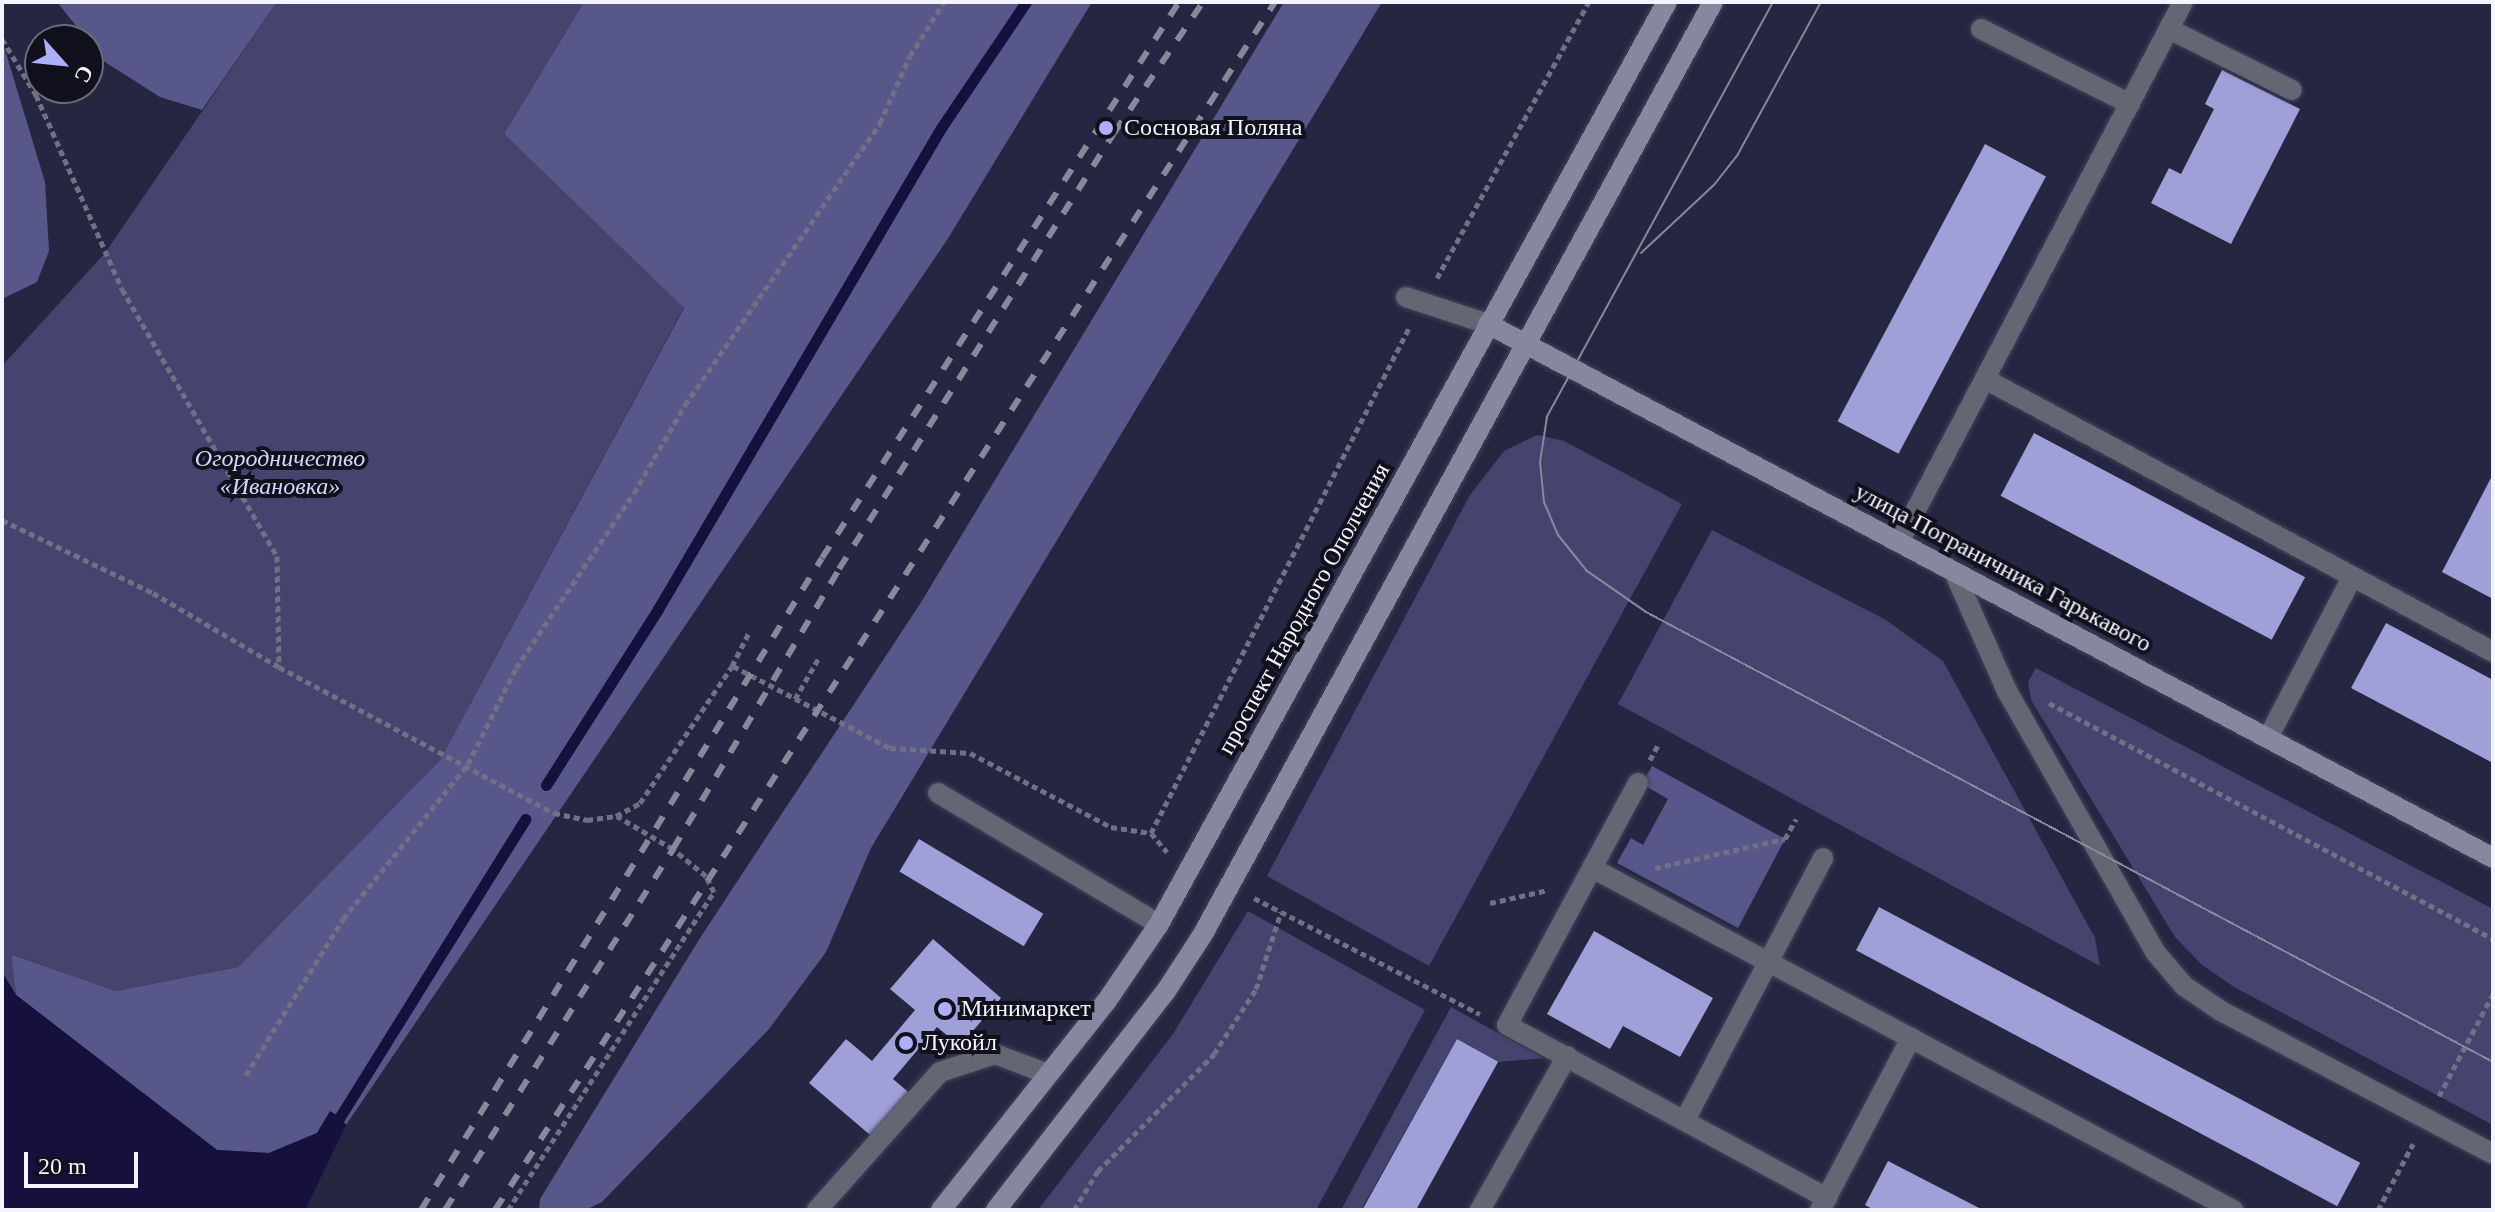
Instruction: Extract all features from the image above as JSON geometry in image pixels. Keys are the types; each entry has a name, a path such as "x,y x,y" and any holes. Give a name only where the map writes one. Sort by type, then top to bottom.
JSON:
{"street":[{"name":"проспект Народного Ополчения","path":"941,1210 1048,1074 1159,924 1667,2"},
{"path":"996,1210 1166,991 1203,934 1713,2"},
{"path":"1899,542 2183,2"},
{"path":"1981,29 2130,104"},
{"path":"2169,29 2292,90"},
{"path":"1414,301 1488,324"},
{"name":"улица Пограничника Гарькавого","path":"1488,324 2493,858"},
{"path":"1985,379 2493,652"},
{"path":"1954,572 2007,691 2156,953 2184,986 2221,1011 2493,1154"},
{"path":"2268,738 2352,577"},
{"path":"1638,783 1507,1025 1685,1120 1823,1204 1911,1038"},
{"path":"938,793 1159,924"},
{"path":"1685,1120 1823,858"},
{"path":"1592,868 2233,1210"},
{"path":"817,1210 940,1072 995,1054 1048,1074"},
{"path":"1480,1210 1567,1056"}],"path":[{"path":"246,1075 343,919 468,764 516,668 634,493 685,405 880,123 910,56 944,2"},
{"path":"1151,833 1414,301 1589,2"},
{"path":"2,39 36,95 122,289 277,556 279,667"},
{"path":"2,520 153,593 279,667 468,764 554,813 587,820 616,816 640,803 732,666 750,631"},
{"path":"795,699 820,656"},
{"path":"732,666 890,748 970,753 1111,827 1151,833 1171,855"},
{"path":"2007,691 2045,701 2493,939"},
{"path":"508,1210 714,892 706,876 663,841 616,816"},
{"path":"1649,869 1785,839 1796,819"},
{"path":"1490,903 1562,887"},
{"path":"1245,893 1507,1025"},
{"path":"1074,1210 1098,1171 1214,1054 1256,989 1281,912"},
{"path":"2378,1210 2493,994"}],"green space":[{"name":"Огородничество «Ивановка»","path":"277,2 584,2 504,134 684,307 440,760 238,967 116,991 14,955 16,995 2,972 2,366 105,253"},
{"path":"1537,435 1564,441 1682,504 1429,966 1267,876 1470,495 1504,451"},
{"path":"1712,530 1886,620 1943,661 2095,938 2100,966 1618,704"},
{"path":"2036,668 2493,909 2493,1125 2234,987 2201,964 2175,937 2031,700 2028,682"},
{"path":"1248,911 1425,1010 1316,1210 1038,1210 1173,1034"},
{"path":"1451,1007 1543,1058 1498,1062 1457,1039 1361,1210 1341,1210"}],"shaded area":[{"path":"57,2 277,2 202,110 160,97 105,62 104,24 75,24"},
{"path":"584,2 1092,2 947,240 346,1125 340,1117 317,1133 269,1153 217,1150 16,995 13,955 116,991 238,967 440,760 684,308 504,134"},
{"path":"1284,2 1382,2 871,848 826,952 769,1029 602,1202 585,1210 539,1210 540,1199 700,938 920,604"},
{"path":"2,40 45,182 49,251 37,282 2,299"},
{"path":"1652,766 1785,839 1738,928 1617,863 1631,838 1643,845 1668,799 1642,784"},
{"path":"2,972 16,995 217,1150 269,1153 317,1133 330,1111 340,1117 346,1125 305,1210 2,1210"}],"building":[{"path":"2222,70 2300,109 2231,244 2151,203 2169,168 2181,174 2214,109 2205,104"},
{"path":"1985,144 2046,176 1899,454 1838,421"},
{"path":"2034,433 2305,577 2272,640 2001,496"},
{"path":"2493,474 2493,599 2442,572"},
{"path":"2386,623 2493,680 2493,763 2351,688"},
{"path":"919,839 1043,914 1024,946 899,872"},
{"path":"1879,907 2360,1163 2337,1206 1856,950"},
{"path":"1594,931 1713,998 1680,1057 1623,1026 1610,1049 1547,1014"},
{"name":"Лукойл","path":"933,939 1001,998 960,1046 937,1027 893,1079 913,1096 876,1140 809,1083 846,1039 872,1061 915,1010 890,989"},
{"path":"1457,1039 1498,1062 1416,1210 1362,1210"},
{"path":"1888,1161 1983,1210 1874,1210 1865,1205"}],"waterway":[{"path":"546,785 658,609 941,128 1026,2"},
{"path":"333,1128 525,819"}],"tram line":[{"path":"1773,2 1547,417 1540,462 1544,502 1558,535 1587,571 1646,612 2493,1062"},
{"path":"1641,253 1714,185 1738,154 1821,2"}],"railway":[{"path":"421,1210 822,558 1179,2"},
{"path":"445,1210 673,849 839,569 1114,133 1203,2"},
{"path":"495,1210 1275,2"}],"place":[{"name":"Сосновая Поляна","path":"1106,128"},
{"name":"Минимаркет","path":"945,1009"},
{"name":"Лукойл","path":"906,1043"}]}
